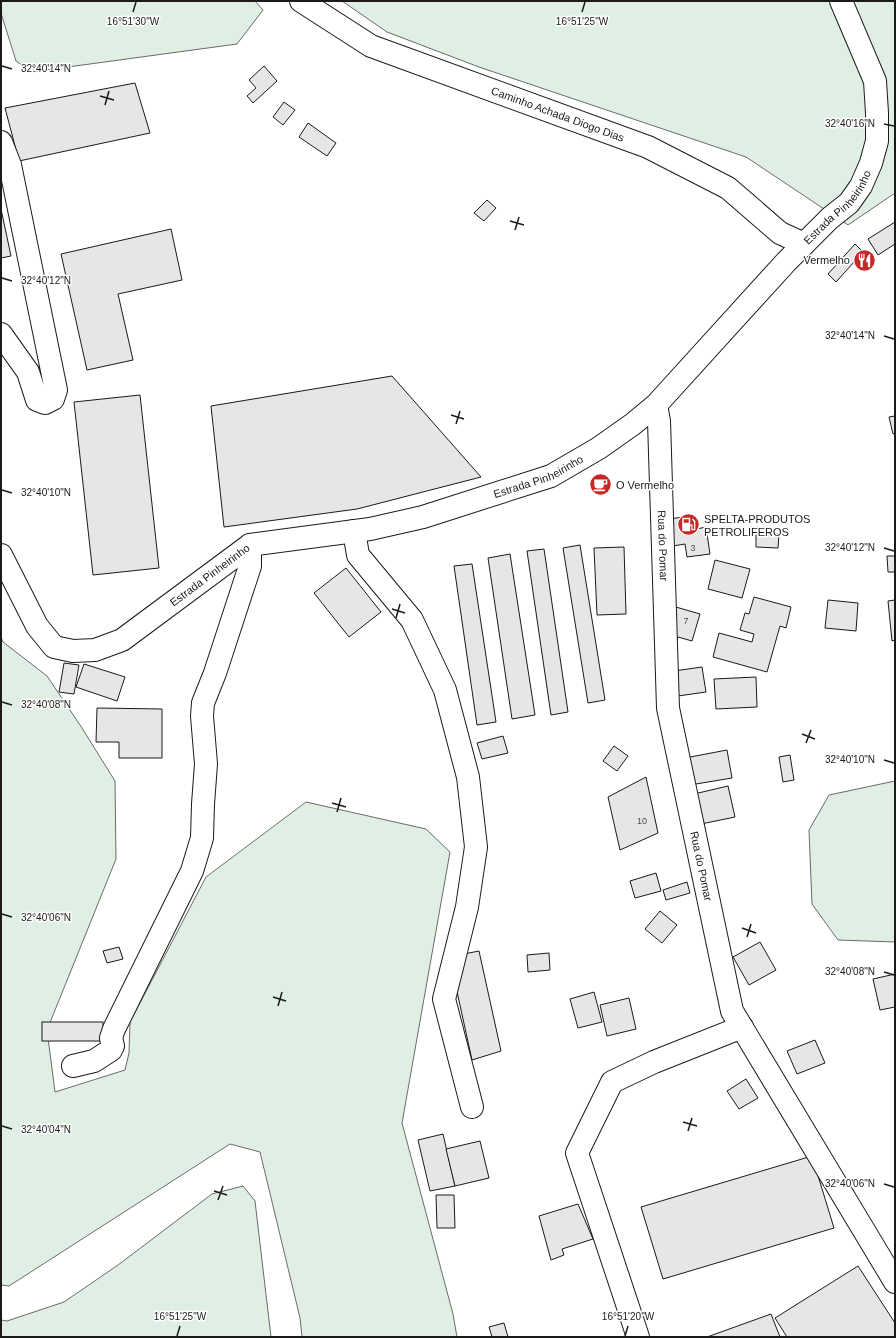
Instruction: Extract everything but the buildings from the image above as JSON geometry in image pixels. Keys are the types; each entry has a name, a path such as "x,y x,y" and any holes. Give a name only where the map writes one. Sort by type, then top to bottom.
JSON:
{"street":[{"name":"Caminho Achada Diogo Dias","path":"301,1 371,46 648,147 728,188 780,233 804,244"},
{"name":"Estrada Pinheirinho","path":"1,555 37,626 54,647 73,650 95,650 122,640 250,545 354,531 423,517 551,476 599,448 633,424 656,405 804,244 830,218 848,203 861,186 871,163 877,141 875,81 841,1"},
{"path":"1,142 12,172 56,390 53,398 45,403 37,400 28,372 1,334"},
{"name":"Rua do Pomar","path":"656,405 659,421 668,708 732,1011 895,1282"},
{"path":"354,531 358,555 412,620 445,690 468,777 476,847 467,906 444,999 472,1107"},
{"path":"74,1066 94,1061 111,1050 113,1046 111,1038 114,1029 192,871 202,838 206,764 202,716 203,703 215,673 250,566 250,545"},
{"path":"638,1337 577,1153 612,1082 654,1062 742,1027"}],"green space":[{"path":"1,1 255,1 263,10 237,44 31,72 16,61 1,13"},
{"path":"342,1 895,1 895,193 848,225 746,157 479,67 387,32"},
{"path":"1,637 3,642 47,676 115,781 116,859 47,1030 55,1092 125,1070 129,1053 130,1022 206,877 306,802 426,829 450,852 402,1123 453,1314 457,1337 302,1337 300,1318 260,1152 230,1144 9,1286 1,1285"},
{"path":"895,781 895,942 838,940 812,904 809,830 829,795"},
{"path":"243,1186 255,1201 271,1337 1,1337 1,1320 7,1321 64,1302 118,1265 212,1194"}],"place":[{"name":"Vermelho","path":"865,260"},
{"name":"O Vermelho","path":"600,485"},
{"name":"SPELTA-PRODUTOS PETROLIFEROS","path":"689,525"}]}
